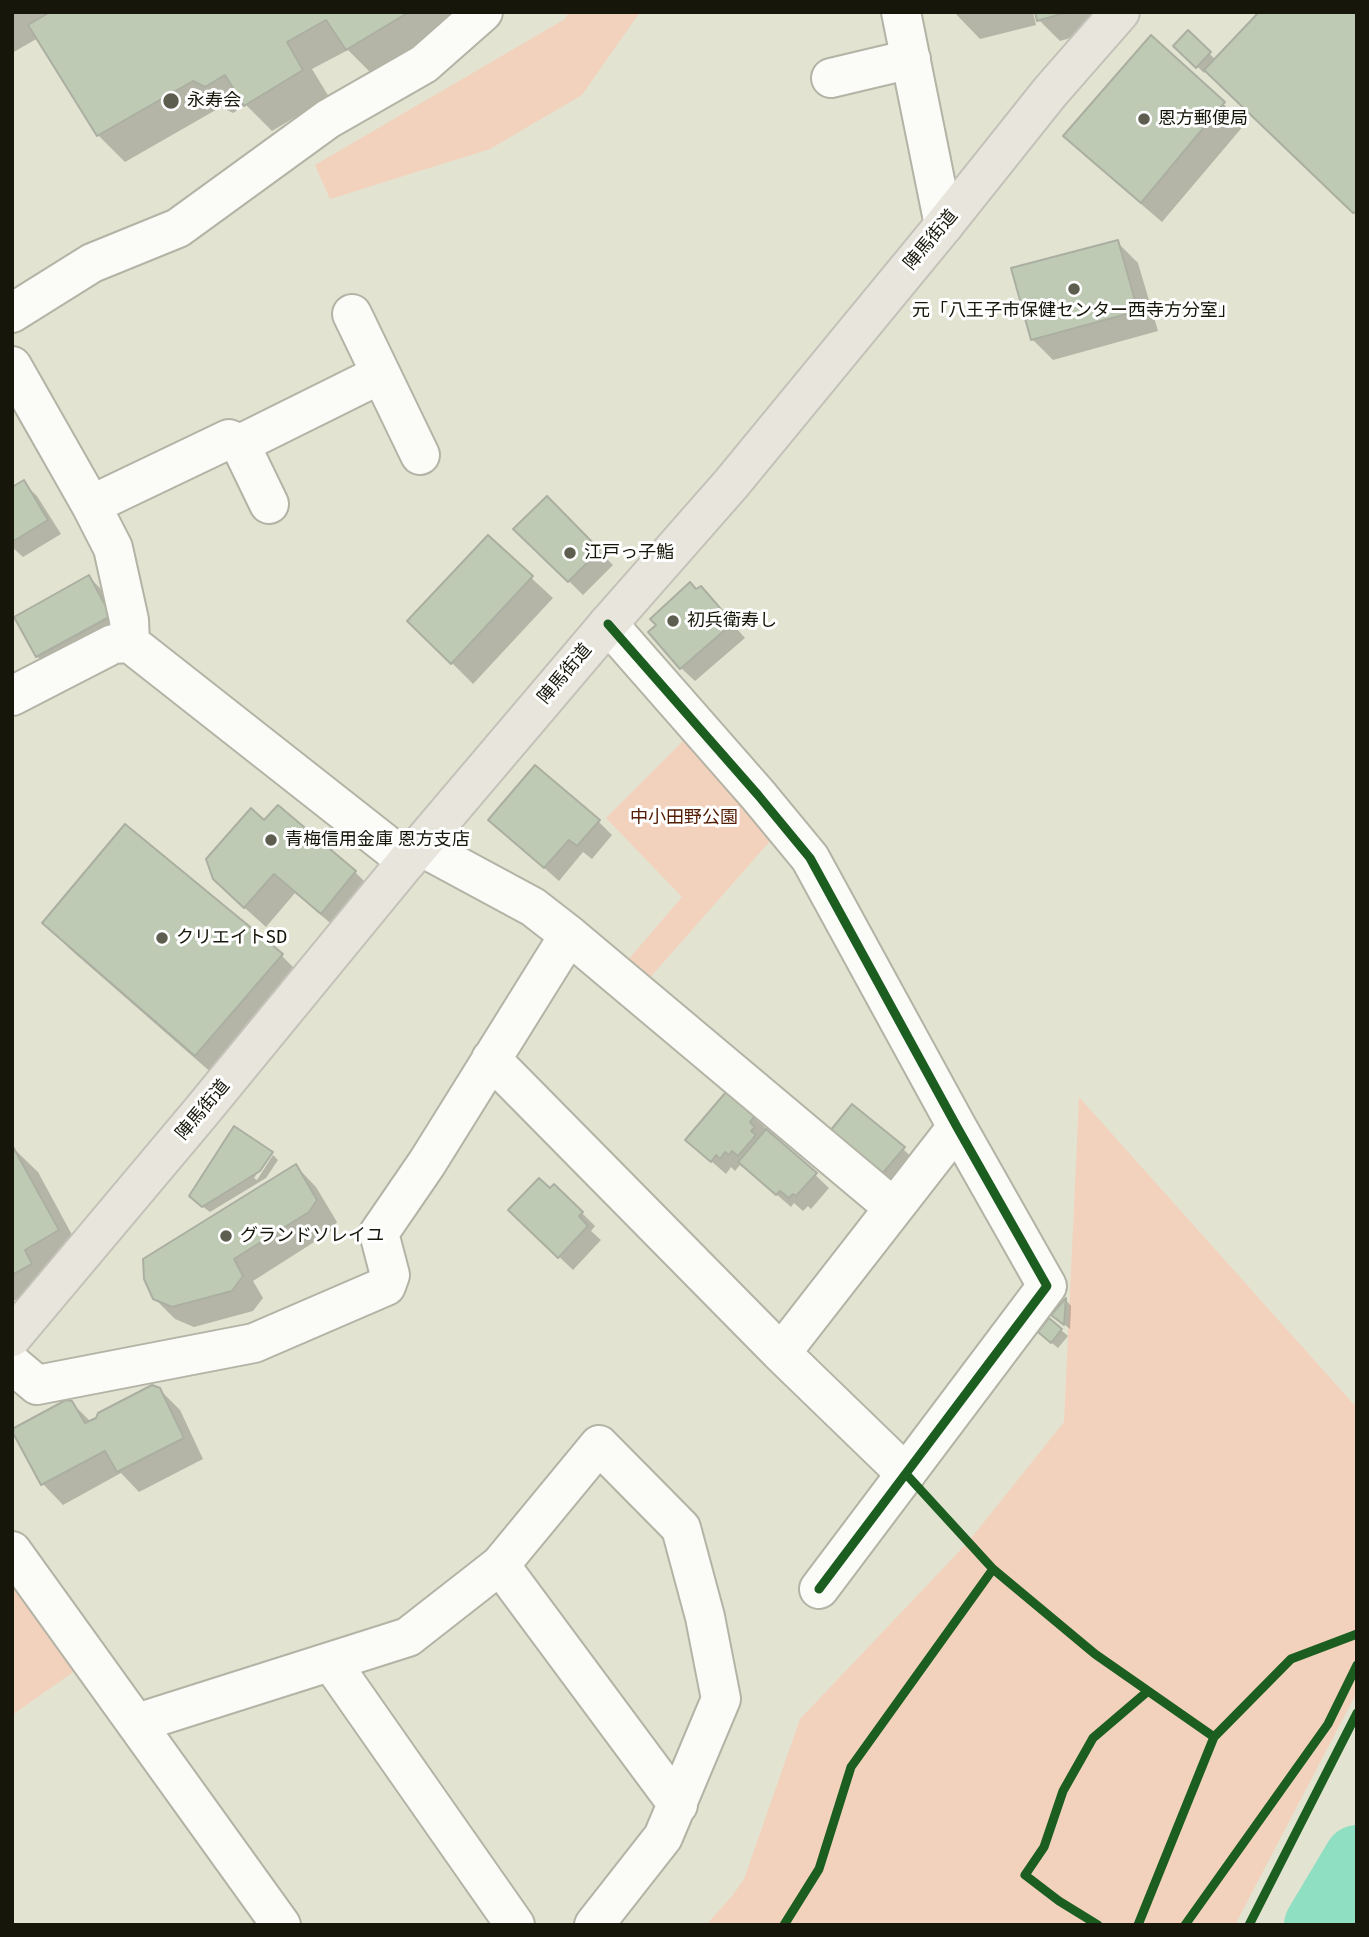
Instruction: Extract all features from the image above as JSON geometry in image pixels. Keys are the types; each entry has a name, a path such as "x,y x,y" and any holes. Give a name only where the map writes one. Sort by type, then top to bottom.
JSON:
{"main road":[{"name":"陣馬街道","path":"12,1337 413,853 731,484 1050,92 1120,12"}],"street":[{"path":"12,313 92,263 178,228 328,119 424,64 483,12"},
{"path":"901,12 944,225"},
{"path":"831,78 911,59"},
{"path":"352,314 420,455"},
{"path":"12,366 113,548 130,620 130,643"},
{"path":"240,443 381,374"},
{"path":"91,505 229,439 240,443 269,504"},
{"path":"608,624 758,794 810,858 1047,1286 819,1589"},
{"path":"12,696 113,644 130,643 413,853 533,907 894,1208"},
{"path":"12,1364 37,1385 254,1343 386,1286 390,1275 379,1233 427,1163 569,935"},
{"path":"491,1059 781,1353 906,1474"},
{"path":"781,1353 957,1127"},
{"path":"136,1723 408,1637 500,1565 599,1445 681,1528 705,1618 721,1699 663,1838 594,1925"},
{"path":"12,1551 281,1925"},
{"path":"500,1565 678,1805"},
{"path":"331,1662 514,1925"}],"green space":[{"path":"569,12 640,12 582,95 490,149 330,199 315,165 565,19"},
{"name":"中小田野公園","path":"687,737 771,840 640,989 621,968 682,897 606,818"},
{"path":"1079,1097 1357,1408 1357,1692 1235,1925 706,1925 744,1879 800,1719 968,1542 1064,1422"},
{"path":"12,1578 79,1668 12,1715"}],"building":[{"path":"50,12 409,12 346,50 326,20 287,42 303,70 244,106 225,75 205,87 193,81 97,136 28,25"},
{"path":"1035,12 1065,12 1065,13 1037,21"},
{"path":"1259,12 1357,12 1357,212 1353,213 1204,70"},
{"path":"1188,30 1211,52 1196,68 1173,46"},
{"name":"恩方郵便局","path":"1151,35 1225,102 1141,203 1063,136"},
{"name":"元「八王子市保健センター西寺方分室」","path":"1118,240 1138,311 1031,340 1011,268"},
{"path":"24,480 48,520 12,542 12,487"},
{"path":"547,496 600,550 568,582 513,529"},
{"path":"488,535 533,576 451,664 407,621"},
{"path":"89,575 111,616 36,657 14,617"},
{"path":"690,582 696,589 701,586 733,623 680,669 648,632 656,625 650,619"},
{"path":"535,765 600,820 577,846 569,840 544,868 488,820"},
{"name":"青梅信用金庫 恩方支店","path":"278,805 356,871 321,914 274,874 244,908 213,879 206,859 251,808 264,820"},
{"name":"クリエイトSD","path":"125,824 283,954 195,1056 42,923"},
{"path":"726,1092 755,1116 750,1122 755,1127 751,1131 756,1135 738,1156 732,1151 729,1155 725,1152 720,1159 716,1155 711,1162 685,1140"},
{"path":"852,1104 905,1147 882,1174 830,1131"},
{"path":"234,1126 273,1152 260,1171 202,1207 189,1196"},
{"path":"766,1129 817,1173 796,1196 793,1194 789,1198 780,1191 776,1195 738,1162"},
{"path":"12,1145 59,1230 25,1250 32,1264 12,1275"},
{"name":"グランドソレイユ","path":"296,1164 317,1200 309,1212 234,1259 243,1276 232,1291 172,1307 153,1299 144,1279 143,1259"},
{"path":"539,1178 550,1188 554,1184 583,1212 579,1216 588,1226 558,1258 508,1210"},
{"path":"1066,1298 1064,1325 1051,1315"},
{"path":"1049,1318 1062,1329 1051,1343 1038,1332"},
{"path":"152,1385 160,1388 184,1438 117,1472 105,1451 41,1485 13,1433 14,1428 66,1400 72,1401 85,1423 96,1418 98,1413"}],"waterway":[{"path":"1317,1925 1357,1858"}],"cycle path":[{"path":"608,624 810,858 1047,1286 819,1589"},
{"path":"906,1474 993,1569 1095,1654 1214,1737"},
{"path":"784,1925 819,1869 851,1767 993,1569"},
{"path":"1138,1925 1214,1737 1291,1659 1357,1634"},
{"path":"1185,1925 1328,1724 1357,1665"},
{"path":"1098,1925 1059,1901 1025,1875 1044,1847 1063,1791 1093,1738 1148,1691"},
{"path":"1249,1925 1357,1713"}],"place":[{"name":"永寿会","path":"171,101"},
{"name":"恩方郵便局","path":"1144,119"},
{"name":"元「八王子市保健センター西寺方分室」","path":"1074,289"},
{"name":"江戸っ子鮨","path":"570,553"},
{"name":"初兵衛寿し","path":"673,621"},
{"name":"青梅信用金庫 恩方支店","path":"271,840"},
{"name":"クリエイトSD","path":"162,938"},
{"name":"グランドソレイユ","path":"226,1236"}]}
